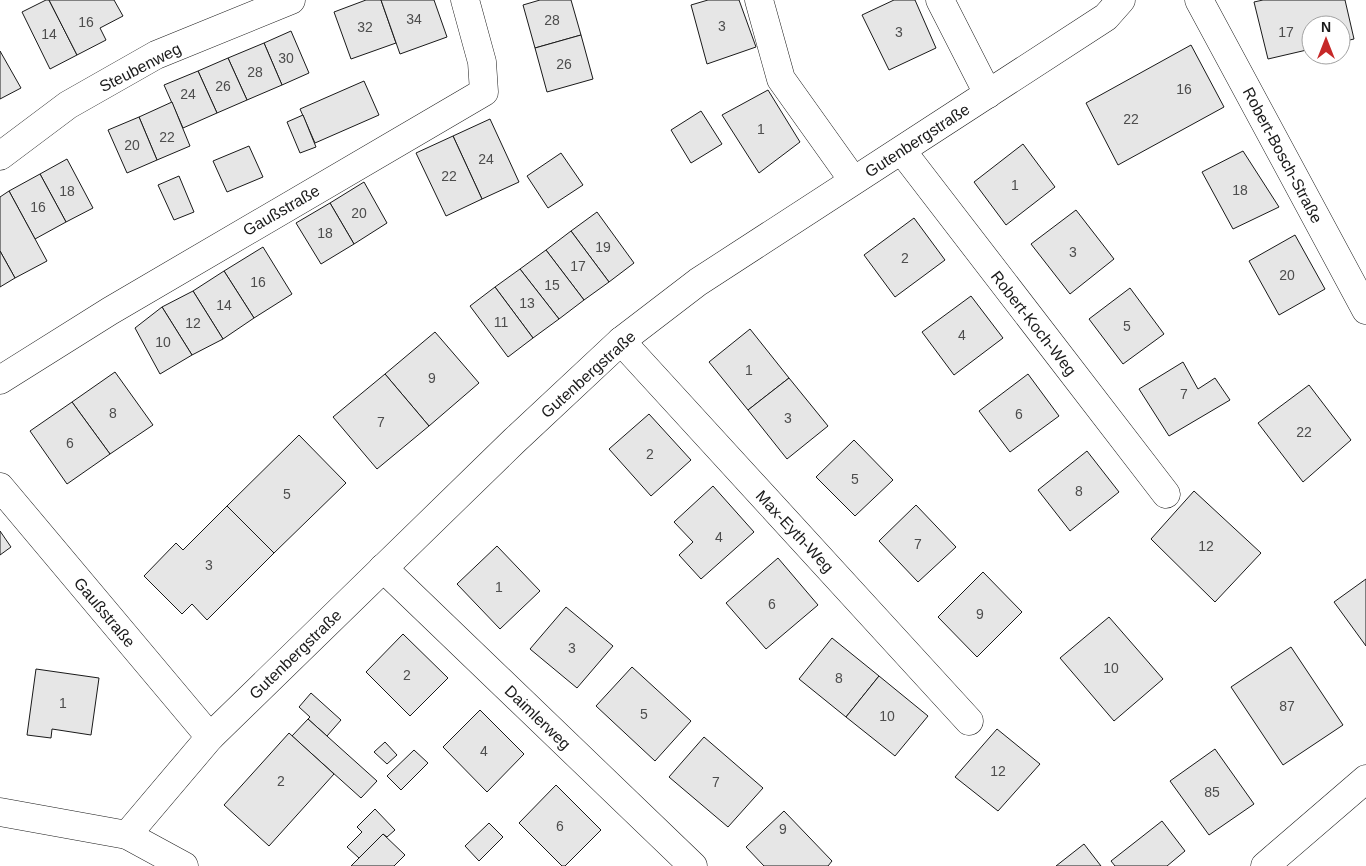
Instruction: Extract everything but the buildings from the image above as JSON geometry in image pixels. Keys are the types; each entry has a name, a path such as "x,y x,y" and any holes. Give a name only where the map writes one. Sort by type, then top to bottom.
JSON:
{"street":[{"name":"Steubenweg","path":"0,156 68,105 156,55 291,0"},
{"name":"Gaußstraße","path":"0,380 118,306 484,92 482,62 465,0"},
{"path":"759,0 781,79 853,180"},
{"path":"940,0 988,94"},
{"name":"Gutenbergstraße","path":"127,835 210,737 514,441 621,341 698,282 1106,17 1121,0"},
{"name":"Robert-Bosch-Straße","path":"1199,0 1366,310"},
{"name":"Robert-Koch-Weg","path":"902,151 1166,494"},
{"name":"Max-Eyth-Weg","path":"621,341 969,721"},
{"name":"Gaußstraße","path":"0,487 210,737"},
{"name":"Daimlerweg","path":"383,568 693,866"},
{"path":"1266,866 1366,779"},
{"path":"0,812 127,835 184,866"}]}
